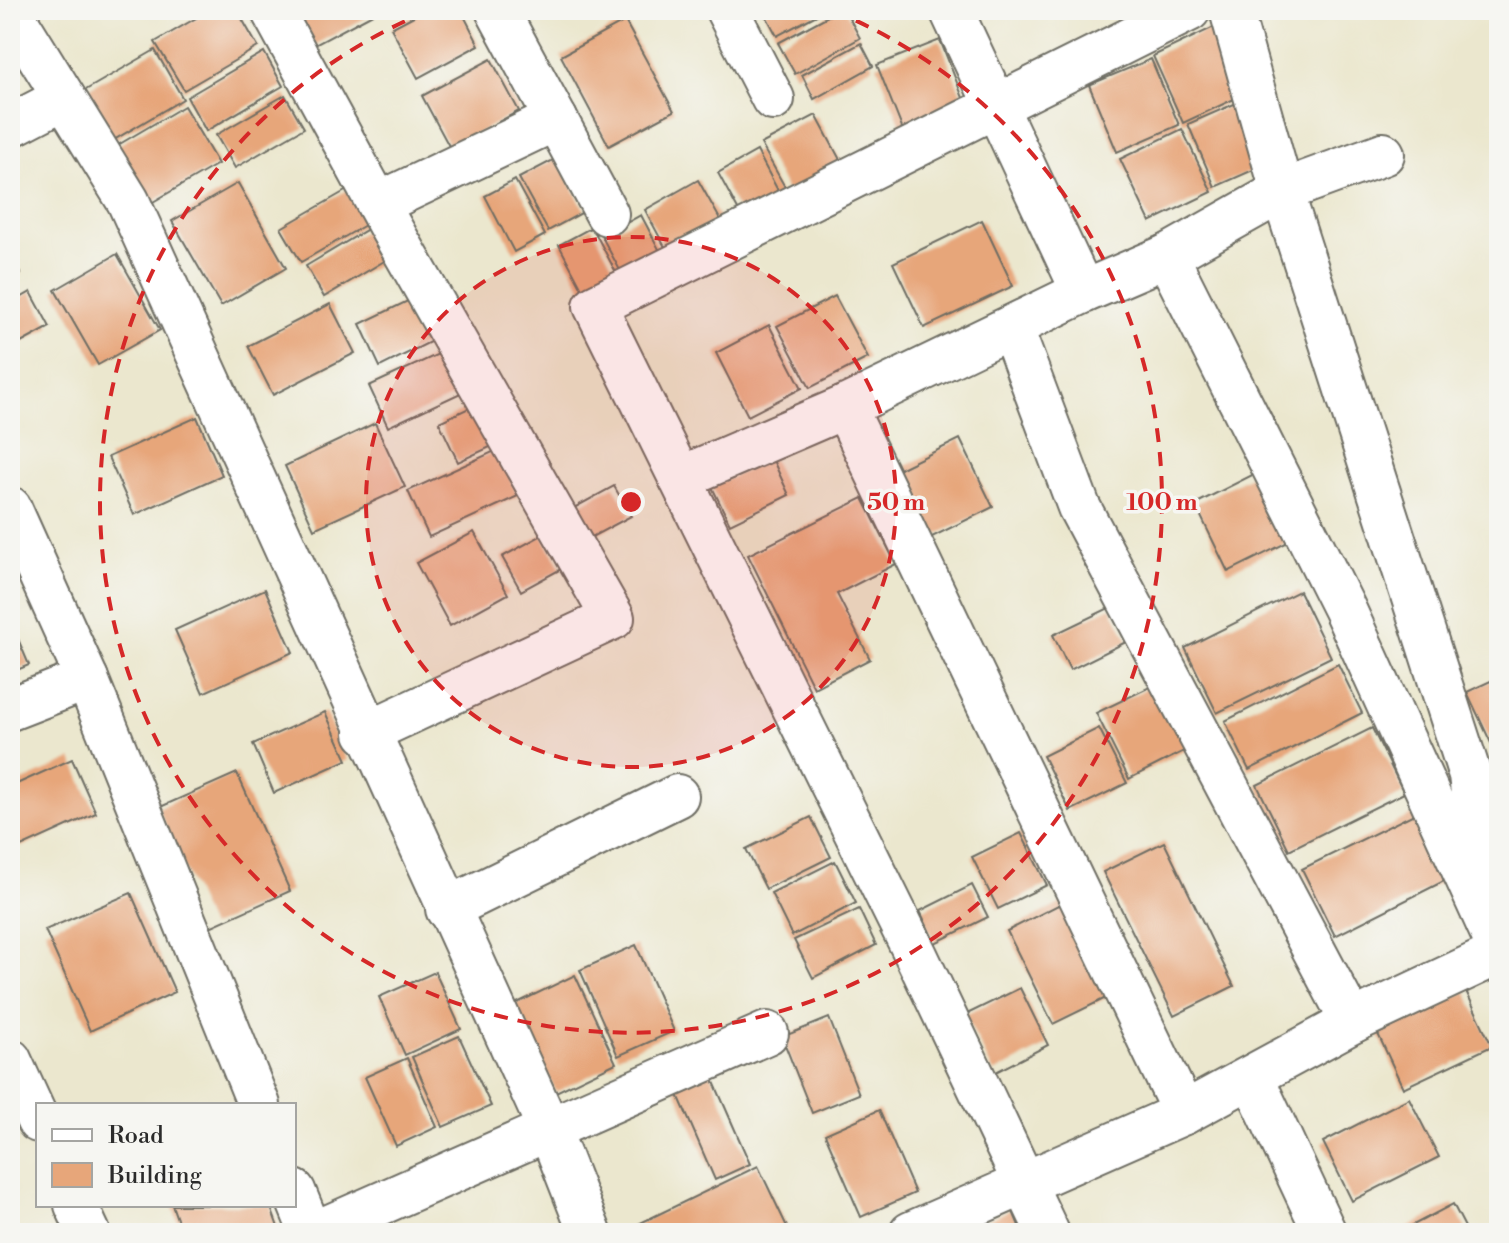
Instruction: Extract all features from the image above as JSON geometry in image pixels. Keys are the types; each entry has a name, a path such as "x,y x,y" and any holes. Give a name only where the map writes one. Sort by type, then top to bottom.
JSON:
{"street":[{"path":"10,10 128,201 366,733 550,1131 590,1233"},
{"path":"272,10 378,204 613,618 366,733"},
{"path":"497,10 607,214"},
{"path":"727,10 773,99"},
{"path":"951,10 1083,292"},
{"path":"1048,1233 916,955 595,306 1189,10"},
{"path":"1231,10 1282,191 1470,775 1495,941"},
{"path":"10,126 64,98"},
{"path":"378,204 556,119"},
{"path":"680,478 845,407 1012,329 1083,292 1167,256 1282,191 1383,154"},
{"path":"1167,256 1344,608 1495,941"},
{"path":"1012,329 1079,507 1352,1022"},
{"path":"845,407 1184,1113"},
{"path":"10,508 87,679 258,1103"},
{"path":"10,709 87,679"},
{"path":"447,909 677,796"},
{"path":"911,1233 1184,1113 1495,941"},
{"path":"296,1195 313,1233 767,1033"},
{"path":"10,1060 36,1117"},
{"path":"1252,1077 1325,1233"},
{"path":"77,1207 89,1233"}],"building":[{"path":"210,10 237,10 258,47 184,90 155,42"},
{"path":"296,10 380,10 315,45"},
{"path":"425,10 461,10 479,45 418,78 391,28"},
{"path":"763,10 826,10 777,36"},
{"path":"839,10 845,10 860,38 795,74 778,43"},
{"path":"625,21 674,111 609,146 561,56"},
{"path":"1216,26 1247,93 1183,123 1153,56"},
{"path":"940,40 967,108 904,133 877,65"},
{"path":"861,43 873,66 814,99 802,75"},
{"path":"155,50 183,99 112,141 84,91"},
{"path":"264,52 283,86 206,131 187,97"},
{"path":"491,59 519,111 450,148 422,96"},
{"path":"1151,59 1179,125 1117,152 1089,85"},
{"path":"285,95 304,128 235,168 216,135"},
{"path":"1241,101 1269,163 1215,187 1188,124"},
{"path":"184,106 218,164 146,206 113,148"},
{"path":"816,115 845,169 791,198 761,144"},
{"path":"1182,129 1212,192 1150,222 1120,159"},
{"path":"757,151 783,200 744,221 718,173"},
{"path":"557,158 585,211 548,231 519,178"},
{"path":"515,180 545,235 514,252 485,196"},
{"path":"698,180 720,219 666,249 645,210"},
{"path":"238,183 286,268 221,306 172,221"},
{"path":"347,190 367,224 301,262 281,228"},
{"path":"641,215 661,253 622,274 602,237"},
{"path":"982,220 1013,286 924,328 893,263"},
{"path":"592,227 619,278 586,296 559,245"},
{"path":"368,229 386,260 324,297 306,266"},
{"path":"117,254 160,330 98,365 55,290"},
{"path":"10,255 21,274 10,281"},
{"path":"31,292 50,327 10,349 10,304"},
{"path":"835,296 868,358 810,388 777,326"},
{"path":"416,297 436,339 380,367 360,324"},
{"path":"330,304 355,353 273,395 248,346"},
{"path":"769,325 802,388 748,416 716,353"},
{"path":"447,350 465,391 388,427 369,386"},
{"path":"484,401 503,441 458,462 439,422"},
{"path":"197,417 222,475 134,515 108,457"},
{"path":"375,423 405,487 314,529 285,466"},
{"path":"960,439 993,507 926,540 893,472"},
{"path":"497,450 518,496 429,537 408,491"},
{"path":"772,458 789,495 730,524 712,487"},
{"path":"1260,471 1294,539 1228,572 1195,504"},
{"path":"614,486 631,516 588,539 572,509"},
{"path":"863,498 896,564 837,594 870,659 814,688 748,555"},
{"path":"474,532 508,594 450,626 416,563"},
{"path":"542,535 561,569 521,591 502,557"},
{"path":"265,589 293,652 203,693 175,630"},
{"path":"1299,591 1331,657 1217,713 1185,648"},
{"path":"1111,607 1128,641 1070,670 1053,635"},
{"path":"10,620 29,665 10,673"},
{"path":"1338,664 1362,713 1249,770 1225,721"},
{"path":"1499,677 1499,740 1491,743 1467,692"},
{"path":"1156,684 1188,749 1129,779 1096,713"},
{"path":"325,712 347,760 274,793 253,744"},
{"path":"1099,728 1127,783 1070,811 1043,756"},
{"path":"1372,728 1404,793 1289,850 1257,785"},
{"path":"72,759 96,813 21,847 10,822 10,787"},
{"path":"237,773 290,891 210,927 158,808"},
{"path":"1420,811 1452,877 1335,936 1302,869"},
{"path":"811,817 831,857 766,889 746,849"},
{"path":"1021,833 1047,885 998,909 972,857"},
{"path":"1164,842 1234,986 1174,1016 1103,872"},
{"path":"835,861 856,903 792,936 771,893"},
{"path":"972,885 988,917 935,943 920,911"},
{"path":"131,893 175,992 90,1031 45,930"},
{"path":"1062,903 1108,997 1053,1024 1007,931"},
{"path":"859,909 876,945 813,978 794,940"},
{"path":"636,945 674,1031 618,1056 580,970"},
{"path":"435,972 461,1029 405,1055 379,997"},
{"path":"575,975 616,1063 556,1092 515,1004"},
{"path":"1020,988 1048,1045 994,1073 965,1015"},
{"path":"1466,991 1492,1046 1403,1088 1378,1034"},
{"path":"829,1018 859,1094 812,1113 782,1037"},
{"path":"459,1036 491,1106 443,1127 412,1057"},
{"path":"407,1058 437,1127 396,1146 365,1077"},
{"path":"707,1066 750,1164 715,1180 672,1081"},
{"path":"1409,1098 1439,1157 1352,1201 1323,1142"},
{"path":"879,1110 915,1193 861,1217 825,1134"},
{"path":"758,1166 790,1233 630,1233 628,1229"},
{"path":"1453,1204 1468,1233 1398,1233"},
{"path":"173,1207 271,1207 279,1230 270,1233 182,1233"},
{"path":"1012,1209 1022,1233 959,1233"}]}
